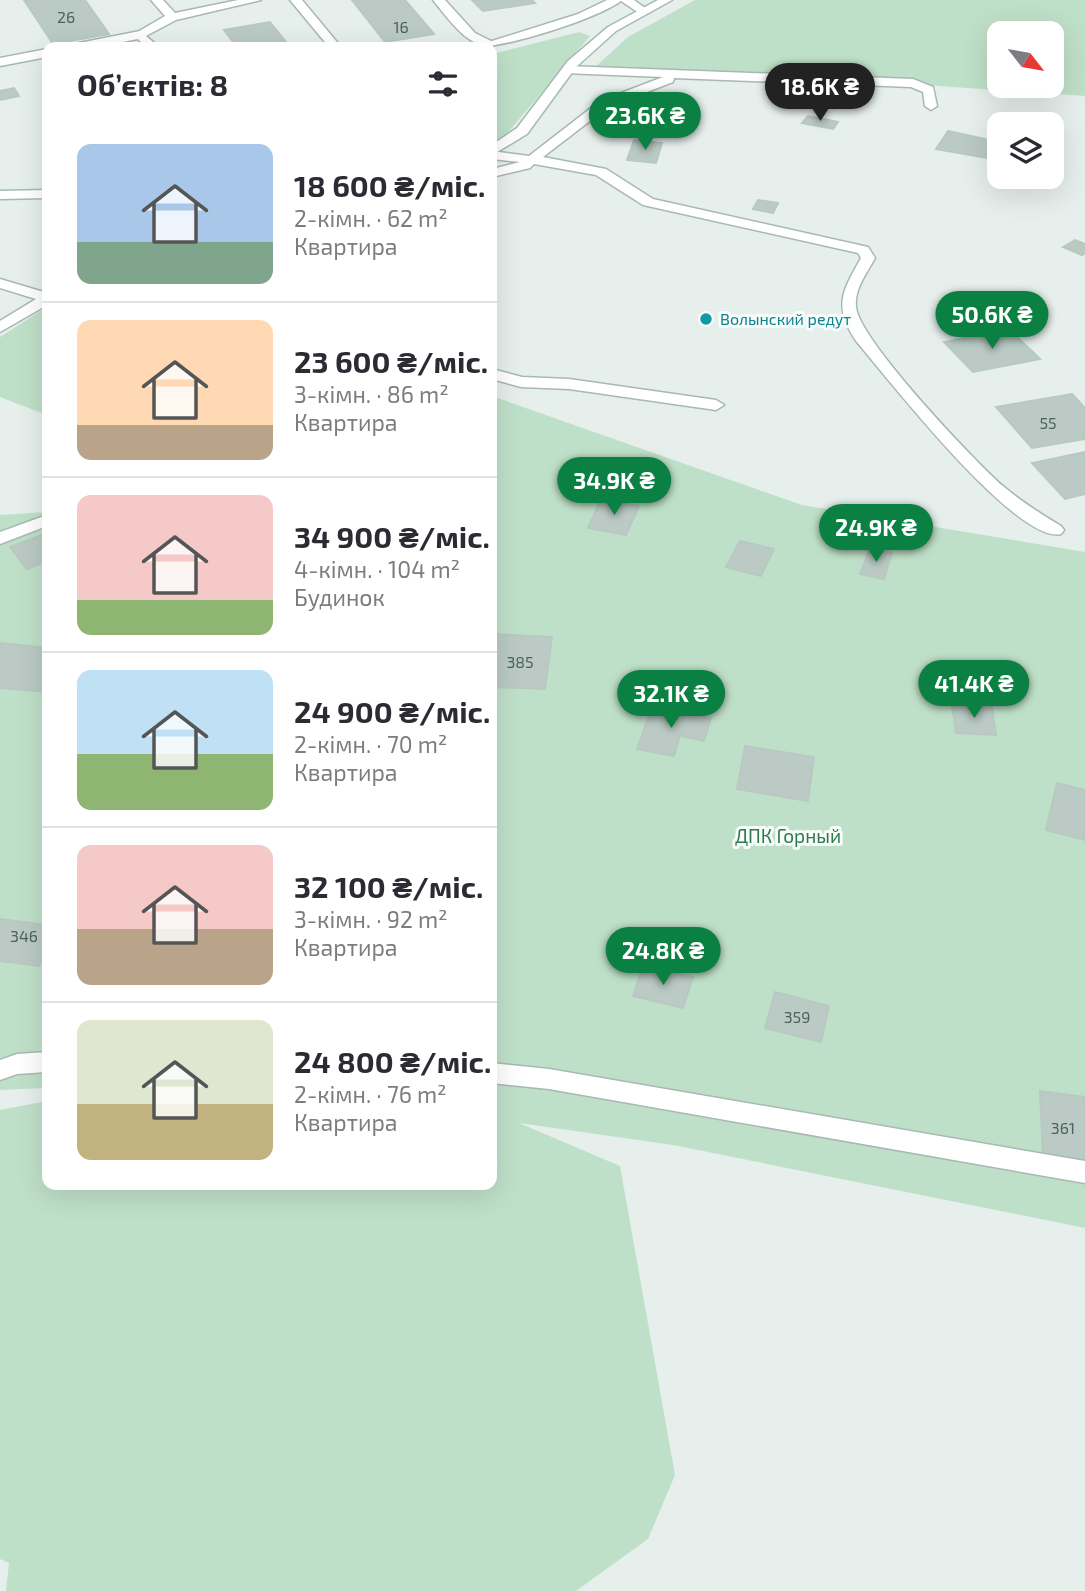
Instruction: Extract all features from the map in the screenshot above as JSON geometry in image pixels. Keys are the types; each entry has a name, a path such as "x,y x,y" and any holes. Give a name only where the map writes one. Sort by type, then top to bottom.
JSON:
{"street":[{"path":"157,0 172,17"},
{"path":"105,42 141,35 172,17 255,0"},
{"path":"296,0 331,42"},
{"path":"439,0 479,42"},
{"path":"497,42 582,16 616,0"},
{"path":"626,0 643,11"},
{"path":"497,149 522,131 567,70 612,29 666,0"},
{"path":"141,35 148,42"},
{"path":"1,60 42,54"},
{"path":"567,70 913,83 929,90 931,106"},
{"path":"497,172 525,165 604,104 681,76"},
{"path":"497,154 601,172 648,202 668,208 792,232 863,250 869,258 848,299 849,318 861,338 964,460 1000,491 1055,530"},
{"path":"0,195 42,194"},
{"path":"0,283 42,297"},
{"path":"0,327 42,302"},
{"path":"497,376 521,383 569,384 716,405"},
{"path":"0,538 42,522"},
{"path":"0,1070 18,1064 42,1062"},
{"path":"497,1074 576,1083 1085,1172"}],"green space":[{"path":"695,0 1085,0 1085,96 1064,95 1064,21 987,21 987,89 795,76 593,69 628,37"},
{"path":"579,32 590,36 497,142 497,53"},
{"path":"42,310 42,413 0,397 0,337"},
{"name":"ДПК Горный","path":"497,398 802,505 1085,552 1085,1228 673,1145 519,1123 620,1166 675,1475 648,1539 576,1591 6,1591 9,1563 0,1559 0,1110 42,1102 42,1190 497,1190"},
{"path":"42,512 42,1088 0,1090 0,515"}],"building":[{"path":"24,0 85,0 109,34 64,42 52,42"},
{"path":"352,0 405,0 434,34 385,42"},
{"path":"472,0 532,0 535,3 483,11"},
{"path":"270,22 286,42 233,42 224,30"},
{"path":"14,88 19,96 0,100 0,91"},
{"path":"808,116 838,122 833,129 802,123"},
{"path":"948,131 987,139 987,158 936,149"},
{"path":"634,140 662,143 656,163 627,160"},
{"path":"758,200 778,203 773,213 753,209"},
{"path":"1075,240 1085,244 1085,253 1082,255 1063,247"},
{"path":"1009,329 1040,359 973,372 944,342"},
{"path":"1072,394 1085,408 1085,439 1032,448 996,407"},
{"path":"1085,452 1085,494 1065,499 1032,463"},
{"path":"601,499 639,506 626,535 588,528"},
{"path":"42,535 42,563 27,569 10,547"},
{"path":"740,541 774,549 761,576 726,567"},
{"path":"870,548 892,553 884,579 860,574"},
{"path":"497,634 552,637 545,689 497,687"},
{"path":"0,643 42,647 42,692 0,688"},
{"path":"952,706 992,707 996,735 956,733"},
{"path":"652,707 711,718 704,741 680,736 674,756 637,749"},
{"path":"745,746 814,757 808,801 737,789"},
{"path":"1057,783 1085,790 1085,840 1046,830"},
{"path":"0,919 42,924 42,959 39,966 0,961"},
{"path":"643,966 693,977 683,1008 633,996"},
{"path":"775,992 829,1006 821,1042 765,1028"},
{"path":"1040,1091 1085,1097 1085,1164 1043,1158"}],"place":[{"name":"Волынский редут","path":"706,319"}]}
